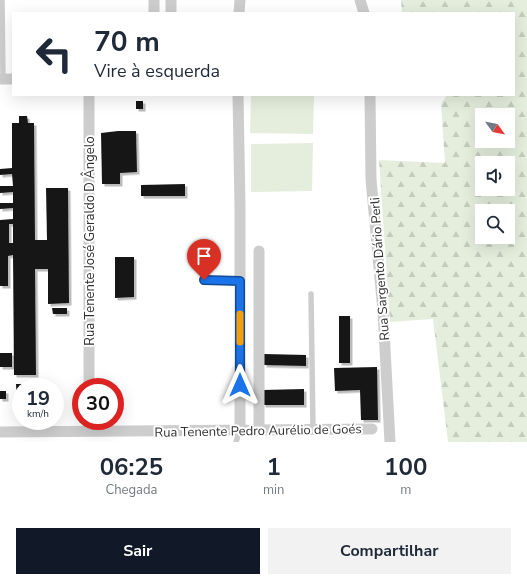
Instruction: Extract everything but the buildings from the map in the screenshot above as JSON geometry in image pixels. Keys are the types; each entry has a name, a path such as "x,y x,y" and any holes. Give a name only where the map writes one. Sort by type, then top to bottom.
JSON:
{"street":[{"path":"154,0 154,12"},
{"path":"171,12 172,0"},
{"path":"239,12 240,0"},
{"path":"360,0 364,12"},
{"name":"Rua Tenente José Geraldo D Ângelo","path":"89,96 89,378"},
{"path":"238,96 240,206 240,430"},
{"name":"Rua Sargento Dário Perli","path":"370,96 372,178 383,311 390,442"},
{"path":"258,430 259,251"},
{"name":"Rua Tenente Pedro Aurélio de Goés","path":"0,432 72,427"},
{"name":"Rua Tenente Pedro Aurélio de Goés","path":"124,427 240,430 372,429"}],"lane":[{"path":"2,0 5,79"},
{"path":"204,280 240,281"},
{"path":"311,294 312,429"},
{"path":"236,442 240,430"}],"green space":[{"path":"401,0 527,0 527,442 448,442 433,319 390,322 379,160 445,163 441,104 446,96 515,96 515,12 402,12"},
{"path":"251,96 314,96 313,134 250,133"},
{"path":"313,143 312,191 251,192 251,144"}],"slow traffic":[{"path":"240,314 240,342"}],"route":[{"path":"204,280 240,281 240,385"}]}
